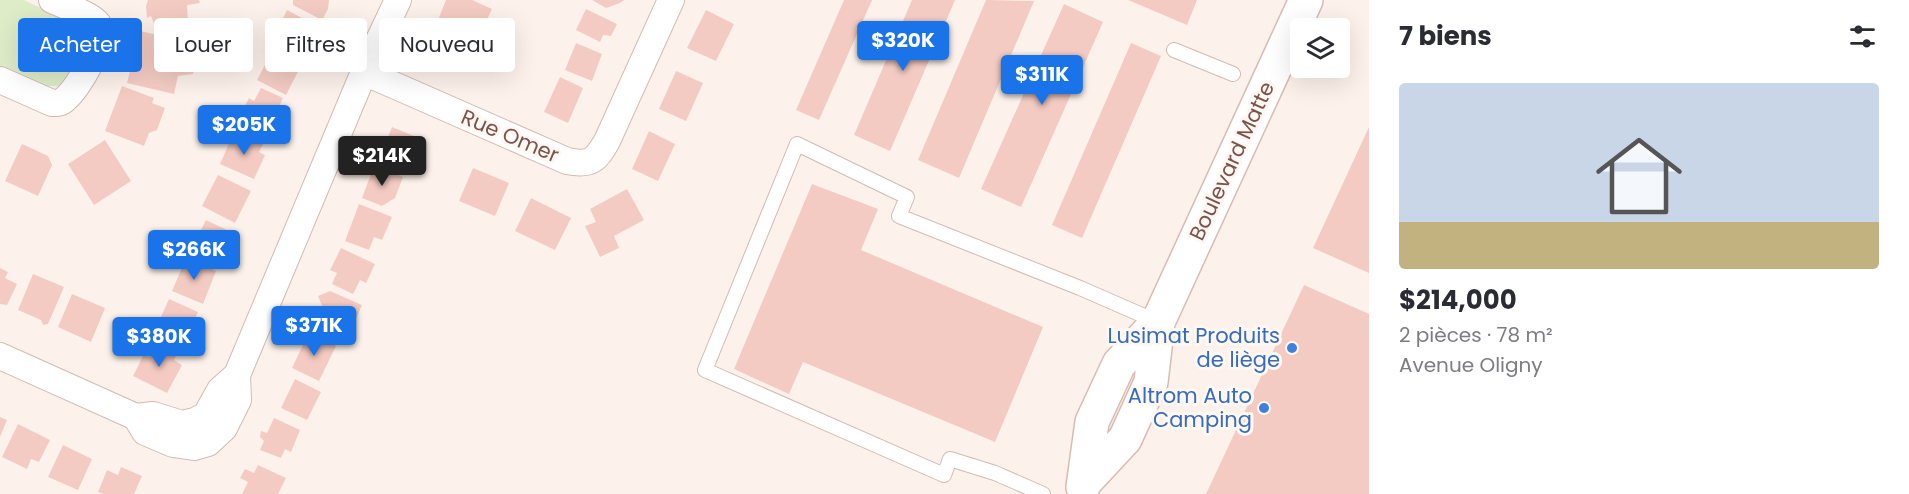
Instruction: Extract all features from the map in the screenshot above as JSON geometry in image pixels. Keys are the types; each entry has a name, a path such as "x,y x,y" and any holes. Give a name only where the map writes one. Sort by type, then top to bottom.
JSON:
{"main road":[{"name":"Boulevard Matte","path":"1082,488 1092,422 1119,364 1158,322 1306,0"}],"street":[{"path":"0,80 52,103 60,103 74,90 99,43 98,24 91,18 52,0"},
{"path":"367,66 398,0"},
{"name":"Rue Omer","path":"364,72 567,161 580,164 591,162 599,155 607,141 671,0"},
{"path":"0,356 136,417 145,432 173,444 194,447 208,443 224,428 238,400 237,375 364,72"}],"lane":[{"path":"1174,50 1233,74"},
{"path":"1043,494 995,472 950,459 944,475 705,370 797,144 907,197 899,216 1080,288 1158,322"}],"green space":[{"path":"0,0 24,0 62,18 18,18 18,72 69,72 59,86 46,86 0,66"}],"building":[{"path":"148,0 199,0 200,3 187,5 188,18 154,18 154,24 151,16 147,18"},
{"path":"293,0 329,0 328,9 323,18 318,18 293,5"},
{"path":"446,0 472,0 492,9 488,18 439,18"},
{"path":"592,0 624,0 606,8"},
{"path":"844,0 872,0 819,120 796,110"},
{"path":"912,0 955,0 890,151 854,135"},
{"path":"986,0 1034,1 959,178 918,160"},
{"path":"1128,0 1197,0 1187,25"},
{"path":"1064,4 1103,22 1021,207 981,189"},
{"path":"586,9 617,24 611,36 603,35 600,42 576,30"},
{"path":"287,10 302,18 283,18"},
{"path":"706,10 734,24 716,61 687,48"},
{"path":"142,31 154,34 154,72 193,72 193,74 178,76 174,94 127,83 130,72 142,72"},
{"path":"576,43 602,54 592,81 565,70"},
{"path":"1131,43 1161,56 1082,238 1052,225"},
{"path":"265,65 265,72 298,72 286,95 257,80"},
{"path":"676,71 703,83 686,121 659,109"},
{"path":"560,77 583,88 568,123 544,112"},
{"path":"122,86 154,98 152,103 165,108 157,130 149,133 144,146 105,131"},
{"path":"261,88 283,98 277,111 282,111 269,137 237,121 249,98 254,101"},
{"path":"392,127 419,138 411,156 402,159 398,164 380,157"},
{"path":"1369,127 1369,273 1313,248"},
{"path":"649,131 675,144 658,181 632,169"},
{"path":"246,133 264,142 259,152 265,155 254,179 220,164 230,141 240,146"},
{"path":"105,140 131,181 94,205 68,164"},
{"path":"22,144 48,156 52,165 38,196 5,181"},
{"path":"374,166 403,177 395,198 382,206 362,198"},
{"path":"473,168 509,183 495,216 459,201"},
{"path":"218,175 251,191 235,223 202,206"},
{"path":"812,184 878,209 861,250 1043,327 995,442 803,362 789,394 734,369"},
{"path":"627,189 644,220 614,236 619,248 600,257 585,226 596,222 590,209"},
{"path":"531,198 571,218 555,250 515,231"},
{"path":"359,204 392,217 382,240 374,237 369,250 345,241"},
{"path":"206,220 233,233 218,265 190,252"},
{"path":"341,248 375,264 366,283 360,280 353,294 332,284 337,273 330,270"},
{"path":"186,258 216,271 203,304 172,291"},
{"path":"0,268 8,272 5,278 17,284 7,305 0,304"},
{"path":"33,274 64,287 48,324 43,325 41,320 18,310"},
{"path":"1304,285 1369,314 1369,494 1206,494"},
{"path":"330,291 362,305 353,326 343,326 338,337 315,326 323,308 318,296"},
{"path":"72,294 105,308 91,342 58,327"},
{"path":"169,299 198,312 194,321 197,325 187,348 154,332"},
{"path":"309,332 336,346 319,381 292,368"},
{"path":"157,341 178,352 174,360 182,365 167,393 133,376 144,354 149,357"},
{"path":"295,379 321,392 307,420 281,408"},
{"path":"0,417 7,420 0,437"},
{"path":"274,418 300,430 291,452 285,449 281,458 260,450 264,441 260,437 261,431 267,433"},
{"path":"18,424 50,440 39,462 31,459 27,469 2,457"},
{"path":"63,445 92,459 78,490 48,477"},
{"path":"258,465 286,478 278,494 242,494 248,482 240,478 245,469 254,473"},
{"path":"121,467 142,476 134,494 98,492 107,470 118,475"}],"place":[{"name":"Lusimat Produits de liège","path":"1292,348"},
{"name":"Altrom Auto Camping","path":"1264,408"}]}
